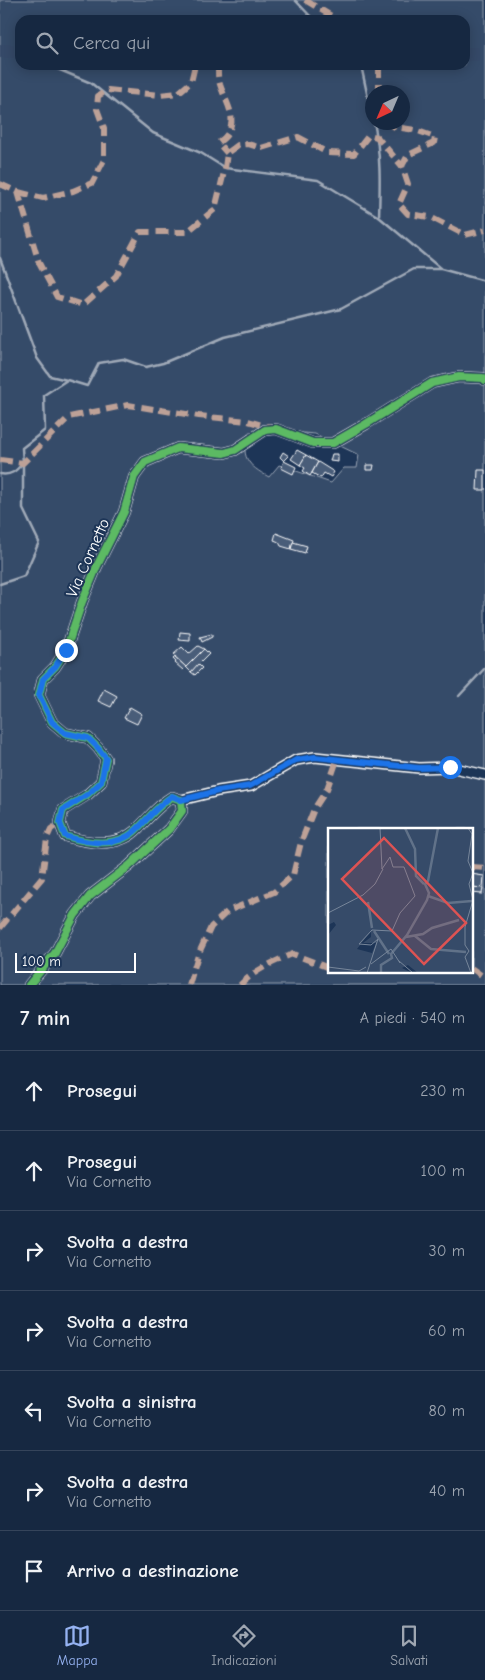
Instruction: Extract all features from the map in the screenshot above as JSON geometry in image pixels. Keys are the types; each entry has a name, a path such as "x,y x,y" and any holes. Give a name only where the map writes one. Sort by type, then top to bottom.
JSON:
{"street":[{"name":"Via Cornetto","path":"181,800 172,796 160,804 133,833 119,840 102,843 77,840 65,836 60,823 63,810 88,794 101,782 106,758 88,738 65,733 52,722 39,695 43,679 55,667 66,650 82,602 97,566 124,512 134,477 145,462 178,448 224,453 235,450 265,430 276,429 313,443 332,443 432,383 459,378 483,378 485,380"},
{"path":"29,985 55,953 75,915 90,896 129,866 170,829 182,811 181,800 250,786 296,760 315,757 419,768 450,767 485,775"}],"shaded area":[{"path":"0,0 485,0 485,985 0,985","holes":["269,430 315,434 359,455 357,468 344,468 331,483 279,465 269,477 256,469 245,454 246,440 249,432"]}],"building":[{"path":"297,450 306,455 300,465 291,459"},
{"path":"283,452 289,456 284,461 280,457"},
{"path":"332,454 338,454 338,462 330,461"},
{"path":"306,455 318,462 310,476 303,471 305,468 300,465"},
{"path":"284,461 296,467 293,474 281,468"},
{"path":"318,462 334,472 331,477 324,473 321,478 312,473"},
{"path":"366,465 374,465 373,470 366,470"},
{"path":"478,470 485,470 485,490 477,490"},
{"path":"276,533 294,540 291,549 281,546 279,542 274,540"},
{"path":"293,542 307,546 305,553 291,549"},
{"path":"180,632 190,633 190,641 179,640"},
{"path":"212,634 212,637 202,642 200,637"},
{"path":"198,646 204,649 186,667 173,655 182,647 189,654"},
{"path":"204,649 209,654 191,672 186,667"},
{"path":"175,657 186,667 183,670 175,663 173,659"},
{"path":"198,664 202,668 195,675 191,672"},
{"path":"104,689 117,696 111,707 98,701"},
{"path":"130,707 142,714 137,724 124,718"},
{"path":"472,874 484,876 483,888 472,887"},
{"path":"472,887 483,888 482,894 472,893"}],"waterway":[{"path":"295,0 309,15"},
{"path":"60,70 91,83 153,133 201,153 225,168 318,180 379,217 440,268"},
{"path":"362,70 365,85"},
{"path":"375,130 379,158 379,217"},
{"path":"0,258 37,358 50,376 67,380"},
{"path":"0,474 10,474 18,468 23,463 22,448 45,430 44,395 67,380 87,386 99,363 123,359 146,367 163,363 225,337 341,309 414,269 441,269 485,281"},
{"path":"0,584 24,576 39,542 23,509 23,464"},
{"path":"459,696 485,668"}],"tunnel":[{"path":"0,51 15,51"},
{"path":"470,54 485,54"}],"marked path":[{"path":"305,0 330,15"},
{"path":"18,192 43,198 73,191 92,183 104,160 104,128 97,109 98,96 108,90 160,95 178,93 191,82 194,70"},
{"path":"218,70 219,82 229,107 231,123 227,135 218,143 227,153"},
{"path":"379,70 379,85"},
{"path":"410,129 435,137 434,143 408,155 402,166 408,184 399,204 408,214 430,217 465,235 485,230"},
{"path":"0,184 18,192 39,263 57,297 83,305 116,276 140,232 187,232 215,209 227,153 238,145 248,144 261,148 298,137 328,153 354,154 369,135 377,137 402,166"},
{"path":"0,460 23,463 69,417 128,405 199,416 248,421 270,427"},
{"path":"189,985 198,955 211,927 228,911 274,892 293,875 301,842 314,809 327,789 337,760"},
{"path":"0,928 42,878 47,838 51,829 60,823"},
{"path":"472,867 485,868"},
{"path":"240,985 265,967 293,954 328,968"},
{"path":"472,969 485,976"}],"cycle path":[{"path":"29,985 55,953 75,915 90,896 129,866 169,829 182,811 181,800 172,797 135,831 119,840 92,842 65,836 60,823 63,810 87,795 101,782 106,759 88,738 65,733 52,722 39,695 43,679 55,667 66,650 82,602 97,566 124,512 134,477 145,462 178,448 224,453 235,450 265,430 276,429 313,443 333,443 432,383 459,377 483,378 485,380"}],"route":[{"path":"66,650 55,667 43,679 39,695 52,722 65,733 88,738 106,758 101,782 88,794 63,810 60,823 65,836 77,840 102,843 119,840 133,833 160,804 172,796 181,800 250,786 296,760 315,757 419,768 450,767"}]}
